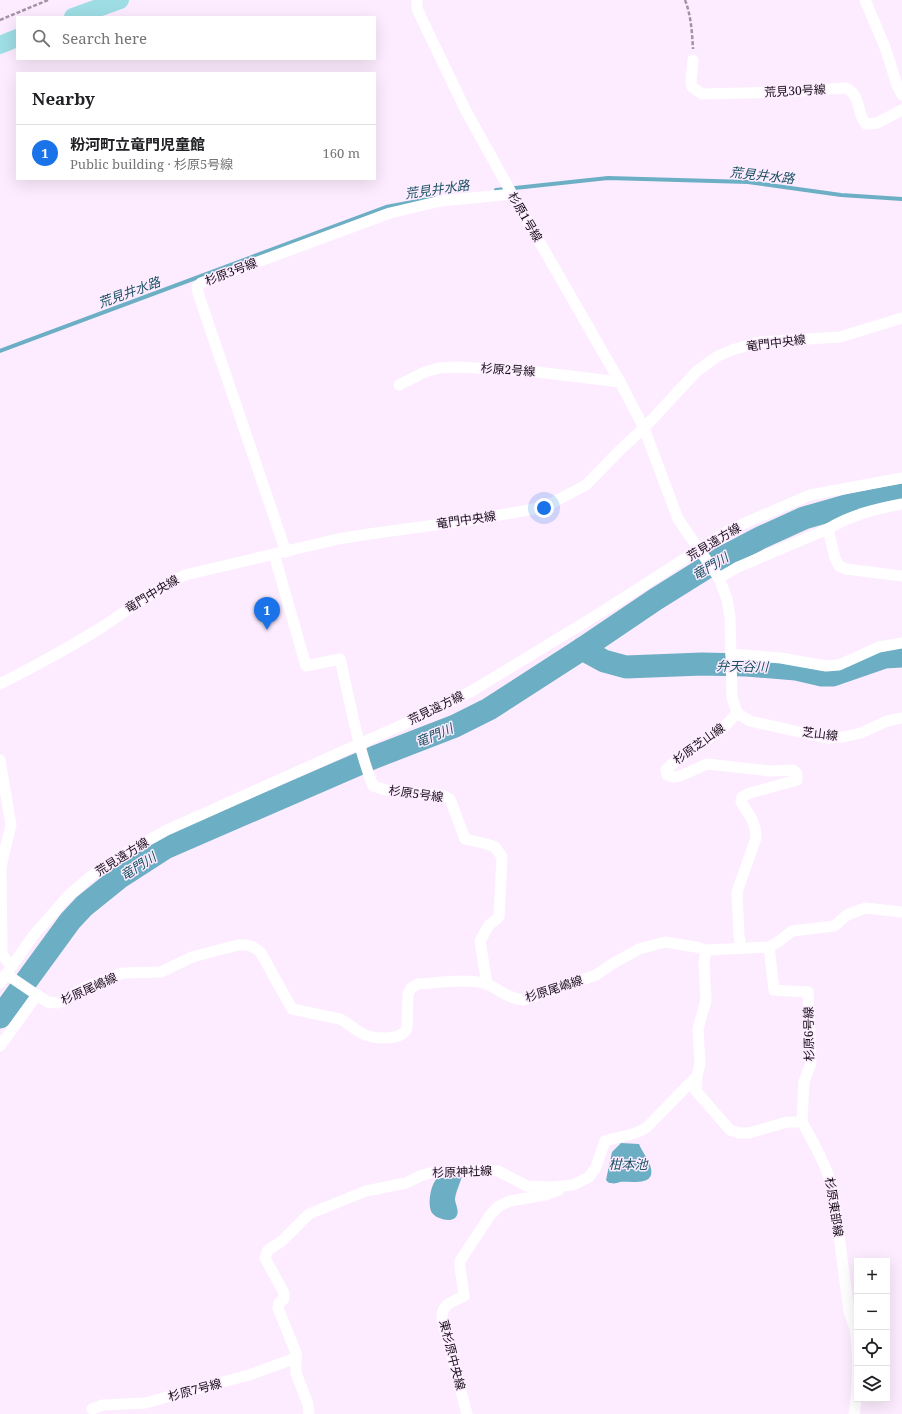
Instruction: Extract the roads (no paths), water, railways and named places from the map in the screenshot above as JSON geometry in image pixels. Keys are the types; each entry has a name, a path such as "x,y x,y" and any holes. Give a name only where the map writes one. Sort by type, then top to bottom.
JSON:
{"main road":[{"path":"76,16 120,0"},
{"path":"0,45 16,38"}],"street":[{"name":"杉原1号線","path":"417,0 417,9 466,111 620,382 644,428"},
{"path":"865,0 885,47 897,85 902,95"},
{"name":"荒見30号線","path":"693,60 692,87 702,94 786,92 846,88 851,90 854,94 862,120 866,124 876,123 902,110"},
{"name":"杉原3号線","path":"286,552 197,287 201,283 390,213 441,201 510,190"},
{"name":"竜門中央線","path":"0,684 64,650 167,584 185,575 361,535 472,520 534,509 552,503 586,485 644,428 697,371 718,356 759,342 840,337 902,318"},
{"name":"杉原2号線","path":"399,385 424,372 439,368 457,366 528,371 620,382"},
{"path":"644,428 678,519 718,577 727,599 732,655 732,697 737,713"},
{"name":"荒見遠方線","path":"7,975 33,936 67,897 91,876 120,856 167,830 359,746 472,691 548,646 665,571 701,553 731,529 810,495 902,478"},
{"path":"718,577 828,529 841,521 873,510 902,504"},
{"path":"828,529 835,558 839,566 846,569 902,576"},
{"name":"杉原5号線","path":"274,554 306,666 340,659 359,746 373,786 380,789 444,796 450,799 465,839 496,847 502,858 499,917 489,925 480,941 487,984"},
{"path":"732,655 793,660 826,666 839,665 879,647 902,644"},
{"name":"芝山線","path":"737,713 750,721 826,738 843,737 861,733 887,721 902,718"},
{"name":"杉原芝山線","path":"737,713 722,729 673,763 666,770 667,775 673,777 708,764 770,771 793,770 797,774 797,780 750,793 742,797 741,802 750,813 756,838 737,892 741,948"},
{"name":"杉原尾嶋線","path":"0,760 12,825 1,870 2,954 4,957 7,975 48,1002 57,1003 64,1001 78,991 123,973 161,972 192,957 246,944 255,947 261,953 292,1009 299,1012 340,1019 347,1022 361,1033 370,1036 390,1038 398,1037 405,1032 407,1028 408,994 412,988 418,984 472,982 487,984 513,999 523,1000 596,975 639,949 665,942 706,950 769,947"},
{"path":"769,947 792,931 834,926 847,915 865,908 902,912"},
{"name":"杉原6号線","path":"769,947 774,990 808,992 811,1063 804,1082 802,1122"},
{"path":"706,950 704,963 706,1000 698,1029 700,1064 697,1076 696,1091 730,1130 738,1133 749,1133 787,1122 802,1122"},
{"path":"0,1046 36,995"},
{"name":"杉原神社線","path":"309,1414 308,1404 296,1373 296,1353 278,1308 279,1303 284,1298 284,1293 266,1258 268,1250 282,1241 309,1214 366,1191 406,1183 430,1173 487,1170 498,1171 527,1186 552,1187 573,1185 589,1177 596,1167 605,1141 615,1137 639,1133 646,1128 697,1076"},
{"name":"杉原東部線","path":"802,1122 822,1157 833,1190 849,1312 855,1328 857,1372 854,1414"},
{"name":"東杉原中央線","path":"467,1414 442,1319 444,1307 464,1296 460,1261 491,1214 499,1206 510,1201 545,1195 573,1185"},
{"name":"杉原7号線","path":"92,1409 103,1405 145,1403 249,1375 296,1358"}],"water":[{"name":"柑本池","path":"621,1143 639,1144 651,1167 651,1175 649,1178 637,1182 609,1183 606,1180 612,1152"},
{"path":"442,1175 462,1176 455,1197 458,1213 455,1218 449,1220 435,1216 430,1207 433,1184"}],"waterway":[{"name":"荒見井水路","path":"496,190 608,178 748,182 841,195 902,199"},
{"name":"荒見井水路","path":"0,351 386,207 434,198"},
{"name":"竜門川","path":"0,1017 70,921 84,906 120,877 165,848 375,757 455,726 489,709 656,599 720,559 760,538 804,518 846,506 902,495"},
{"name":"弁天谷川","path":"582,649 604,661 626,667 702,664 746,665 796,669 822,675 833,675 885,657 902,656"}],"place":[{"name":"粉河町立竜門児童館","path":"267,630"}]}
